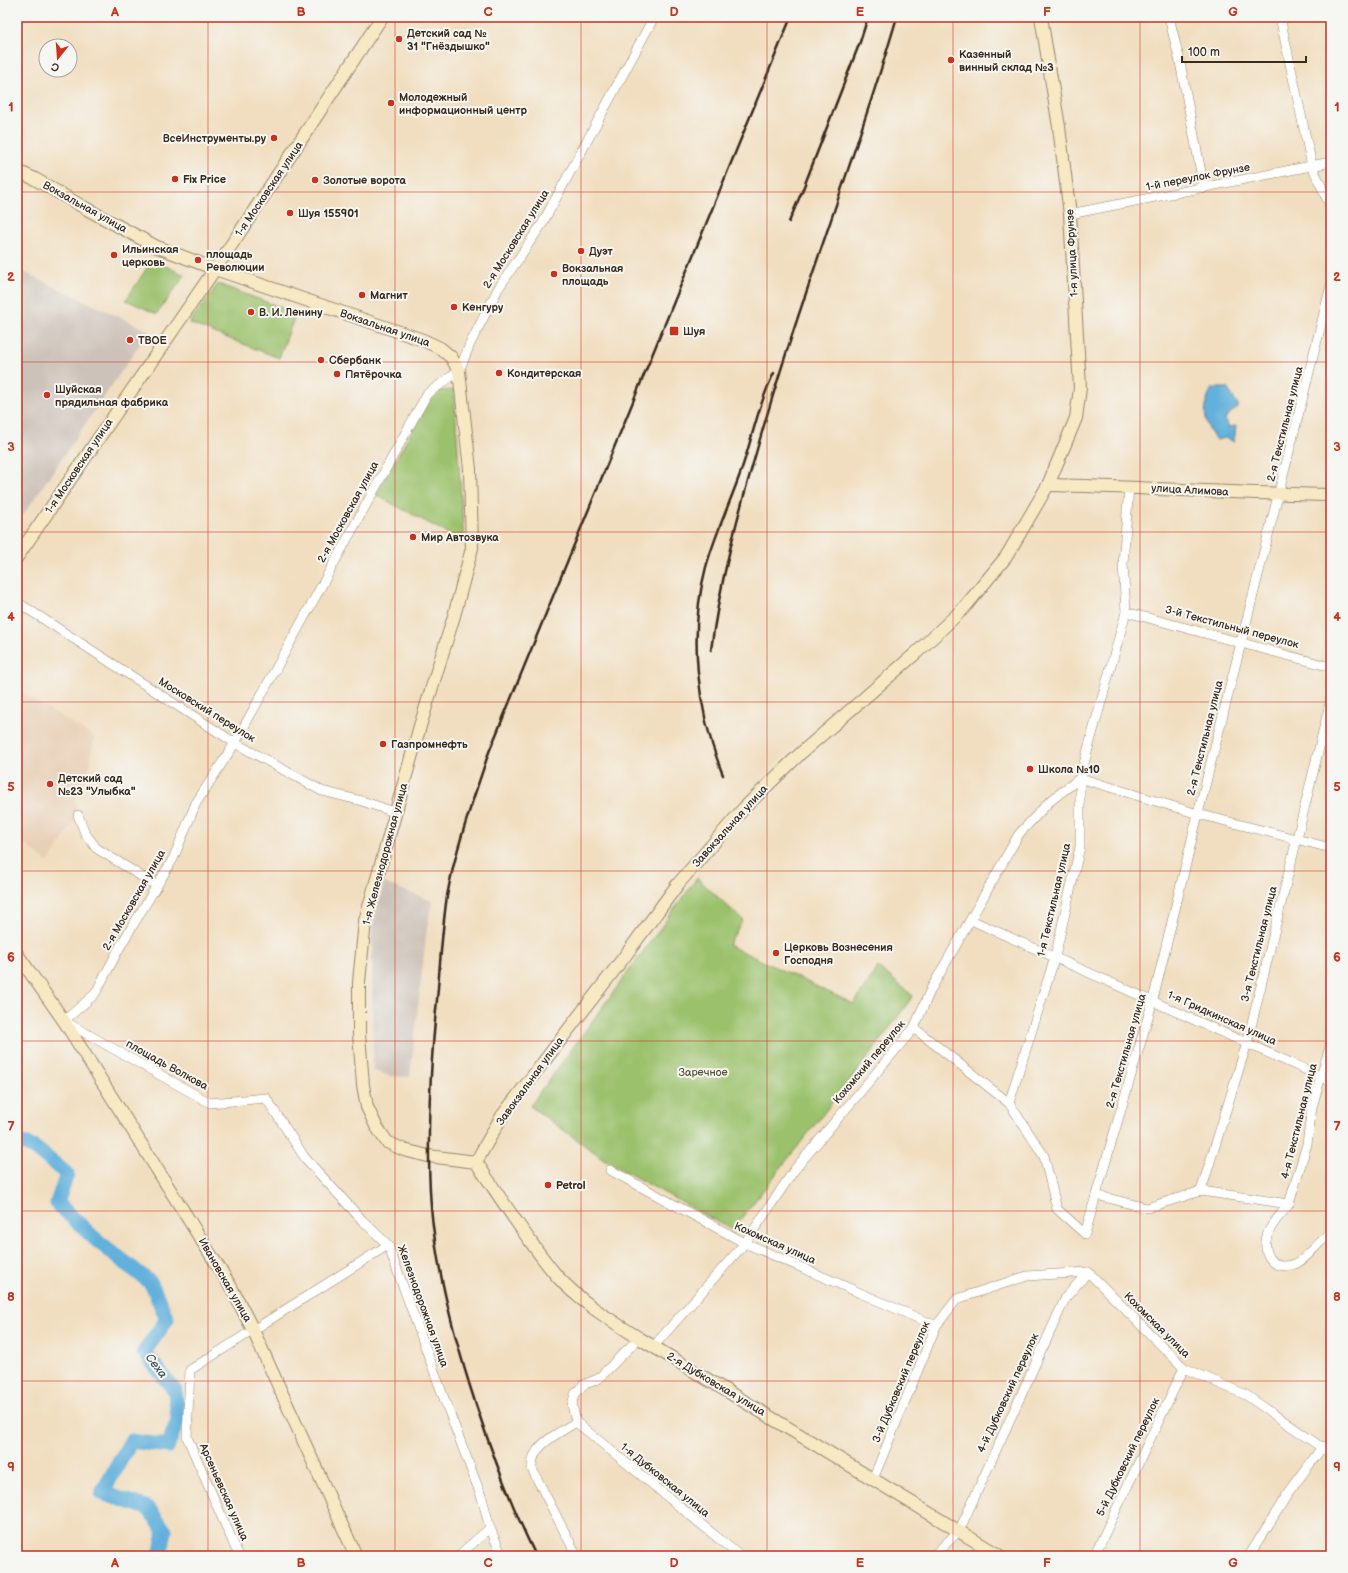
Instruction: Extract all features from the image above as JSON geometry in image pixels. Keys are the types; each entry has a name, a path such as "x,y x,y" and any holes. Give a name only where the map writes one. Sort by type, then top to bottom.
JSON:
{"main road":[{"name":"1-я Московская улица","path":"17,557 215,269 382,17"},
{"name":"1-я улица Фрунзе","path":"1041,17 1059,127 1070,214 1080,388 1076,418 1048,485"},
{"name":"Вокзальная улица","path":"17,171 35,179 155,246 215,269 423,340 440,348 451,357 459,371"},
{"name":"1-я Железнодорожная улица","path":"459,371 470,469 472,548 454,616 420,726 365,921 359,982 359,1034 363,1085 367,1107 376,1126 387,1142 404,1150 428,1156 476,1162"},
{"name":"улица Алимова","path":"1048,485 1331,495"},
{"name":"Завокзальная улица","path":"476,1162 502,1116 625,956 678,884 750,802 801,753 916,653 964,608 1006,557 1048,485"},
{"name":"Ивановская улица","path":"17,954 64,1021 231,1287 253,1330 356,1556"},
{"name":"2-я Дубковская улица","path":"476,1162 557,1276 584,1301 638,1338 1000,1556"}],"street":[{"name":"2-я Московская улица","path":"64,1021 95,994 121,945 173,860 196,803 235,743 427,394 459,371 470,344 498,289 542,224 654,17"},
{"path":"1169,17 1180,62 1204,188"},
{"path":"1280,17 1312,166 1331,208"},
{"name":"1-й переулок Фрунзе","path":"1070,214 1331,162"},
{"name":"2-я Текстильная улица","path":"1009,1103 1044,1156 1057,1209 1085,1234 1153,1000 1198,814 1280,494 1331,285"},
{"name":"1-я Текстильная улица","path":"1009,1103 1055,957 1080,848 1080,778 1126,612 1123,562 1129,487"},
{"name":"Московский переулок","path":"17,602 235,743 322,791 362,801 396,812"},
{"name":"3-й Текстильный переулок","path":"1126,612 1331,667"},
{"name":"3-я Текстильная улица","path":"1201,1191 1247,1043 1331,699"},
{"path":"1080,778 1198,814 1331,848"},
{"name":"Кохомский переулок","path":"653,1346 746,1243 795,1169 914,1028 931,989 1019,834 1049,802 1080,778"},
{"path":"78,815 85,833 96,848 157,886"},
{"name":"1-я Гридкинская улица","path":"971,920 1153,1000 1321,1078 1331,1081"},
{"name":"площадь Волкова","path":"64,1021 210,1103 266,1098"},
{"path":"914,1028 1009,1103"},
{"name":"4-я Текстильная улица","path":"1289,1204 1307,1144 1312,1107 1331,1043"},
{"name":"Железнодорожная улица","path":"266,1098 305,1158 362,1220 388,1245 482,1498 490,1528 502,1556"},
{"name":"Кохомская улица","path":"610,1170 746,1243 936,1326"},
{"path":"1096,1195 1147,1208 1201,1191 1289,1204 1270,1229 1266,1240 1267,1249 1274,1263 1288,1266 1296,1263 1331,1235"},
{"path":"253,1330 388,1245"},
{"name":"Кохомская улица","path":"1088,1272 1184,1368 1246,1395 1322,1446 1331,1454"},
{"name":"3-й Дубковский переулок","path":"873,1479 936,1326 957,1299 1027,1276 1088,1272"},
{"name":"4-й Дубковский переулок","path":"959,1531 1066,1297 1088,1272"},
{"name":"Арсеньевская улица","path":"239,1556 187,1438 190,1370 253,1330"},
{"path":"576,1556 532,1469 531,1460 536,1449 576,1422 572,1405 575,1394 583,1385 598,1379 638,1338"},
{"name":"5-й Дубковский переулок","path":"1094,1556 1184,1368"},
{"name":"1-я Дубковская улица","path":"576,1422 740,1556"},
{"path":"1249,1556 1287,1495 1322,1446"},
{"path":"458,1556 490,1528"},
{"path":"933,1556 959,1531"}],"shaded area":[{"name":"Шуйская прядильная фабрика","path":"17,269 149,331 17,524"},
{"name":"Детский сад №23 \"Улыбка\"","path":"19,691 94,737 89,768 75,799 78,815 48,863 17,838 17,696"},
{"path":"384,883 432,901 427,928 410,1077 390,1076 373,1070 372,929"}],"green space":[{"path":"152,260 185,275 157,314 126,300"},
{"path":"218,284 296,313 279,358 189,323"},
{"path":"454,390 464,542 376,495 434,391"},
{"name":"Заречное","path":"697,878 743,920 728,945 854,1004 878,967 913,996 872,1052 732,1230 608,1162 530,1106"}],"water":[{"path":"1212,388 1227,388 1239,406 1225,418 1227,427 1236,426 1234,442 1226,438 1216,440 1208,428 1205,414 1207,401"}],"waterway":[{"name":"Сеха","path":"17,1141 35,1148 67,1174 57,1203 94,1238 151,1283 167,1319 144,1352 175,1391 178,1419 168,1446 131,1441 102,1493 148,1508 165,1531 160,1556"}],"railway":[{"path":"536,1556 503,1482 468,1381 442,1283 434,1232 431,1207 429,1129 431,1078 442,935 447,896 460,842 489,752 791,17"},
{"path":"789,222 860,42 868,17"},
{"path":"711,650 719,600 730,550 742,502 772,398 807,289 863,126 897,17"},
{"path":"723,775 714,750 701,699 697,646 697,619 700,593 710,555 740,474 759,410 774,373"}],"place":[{"name":"Детский сад № 31 \"Гнёздышко\"","path":"399,39"},
{"name":"Казенный винный склад №3","path":"951,60"},
{"name":"Молодежный информационный центр","path":"391,103"},
{"name":"ВсеИнструменты.ру","path":"274,138"},
{"name":"Fix Price","path":"175,179"},
{"name":"Золотые ворота","path":"315,180"},
{"name":"Шуя 155901","path":"290,213"},
{"name":"Дуэт","path":"581,251"},
{"name":"Ильинская церковь","path":"114,255"},
{"name":"площадь Революции","path":"198,260"},
{"name":"Вокзальная площадь","path":"554,274"},
{"name":"Магнит","path":"362,295"},
{"name":"Кенгуру","path":"454,307"},
{"name":"В. И. Ленину","path":"251,312"},
{"name":"Шуя","path":"674,331"},
{"name":"ТВОЕ","path":"130,340"},
{"name":"Сбербанк","path":"321,360"},
{"name":"Кондитерская","path":"499,373"},
{"name":"Пятёрочка","path":"337,374"},
{"name":"Шуйская прядильная фабрика","path":"47,395"},
{"name":"Мир Автозвука","path":"413,537"},
{"name":"Газпромнефть","path":"383,744"},
{"name":"Школа №10","path":"1030,769"},
{"name":"Детский сад №23 \"Улыбка\"","path":"50,784"},
{"name":"Церковь Вознесения Господня","path":"776,953"},
{"name":"Petrol","path":"548,1185"}]}
